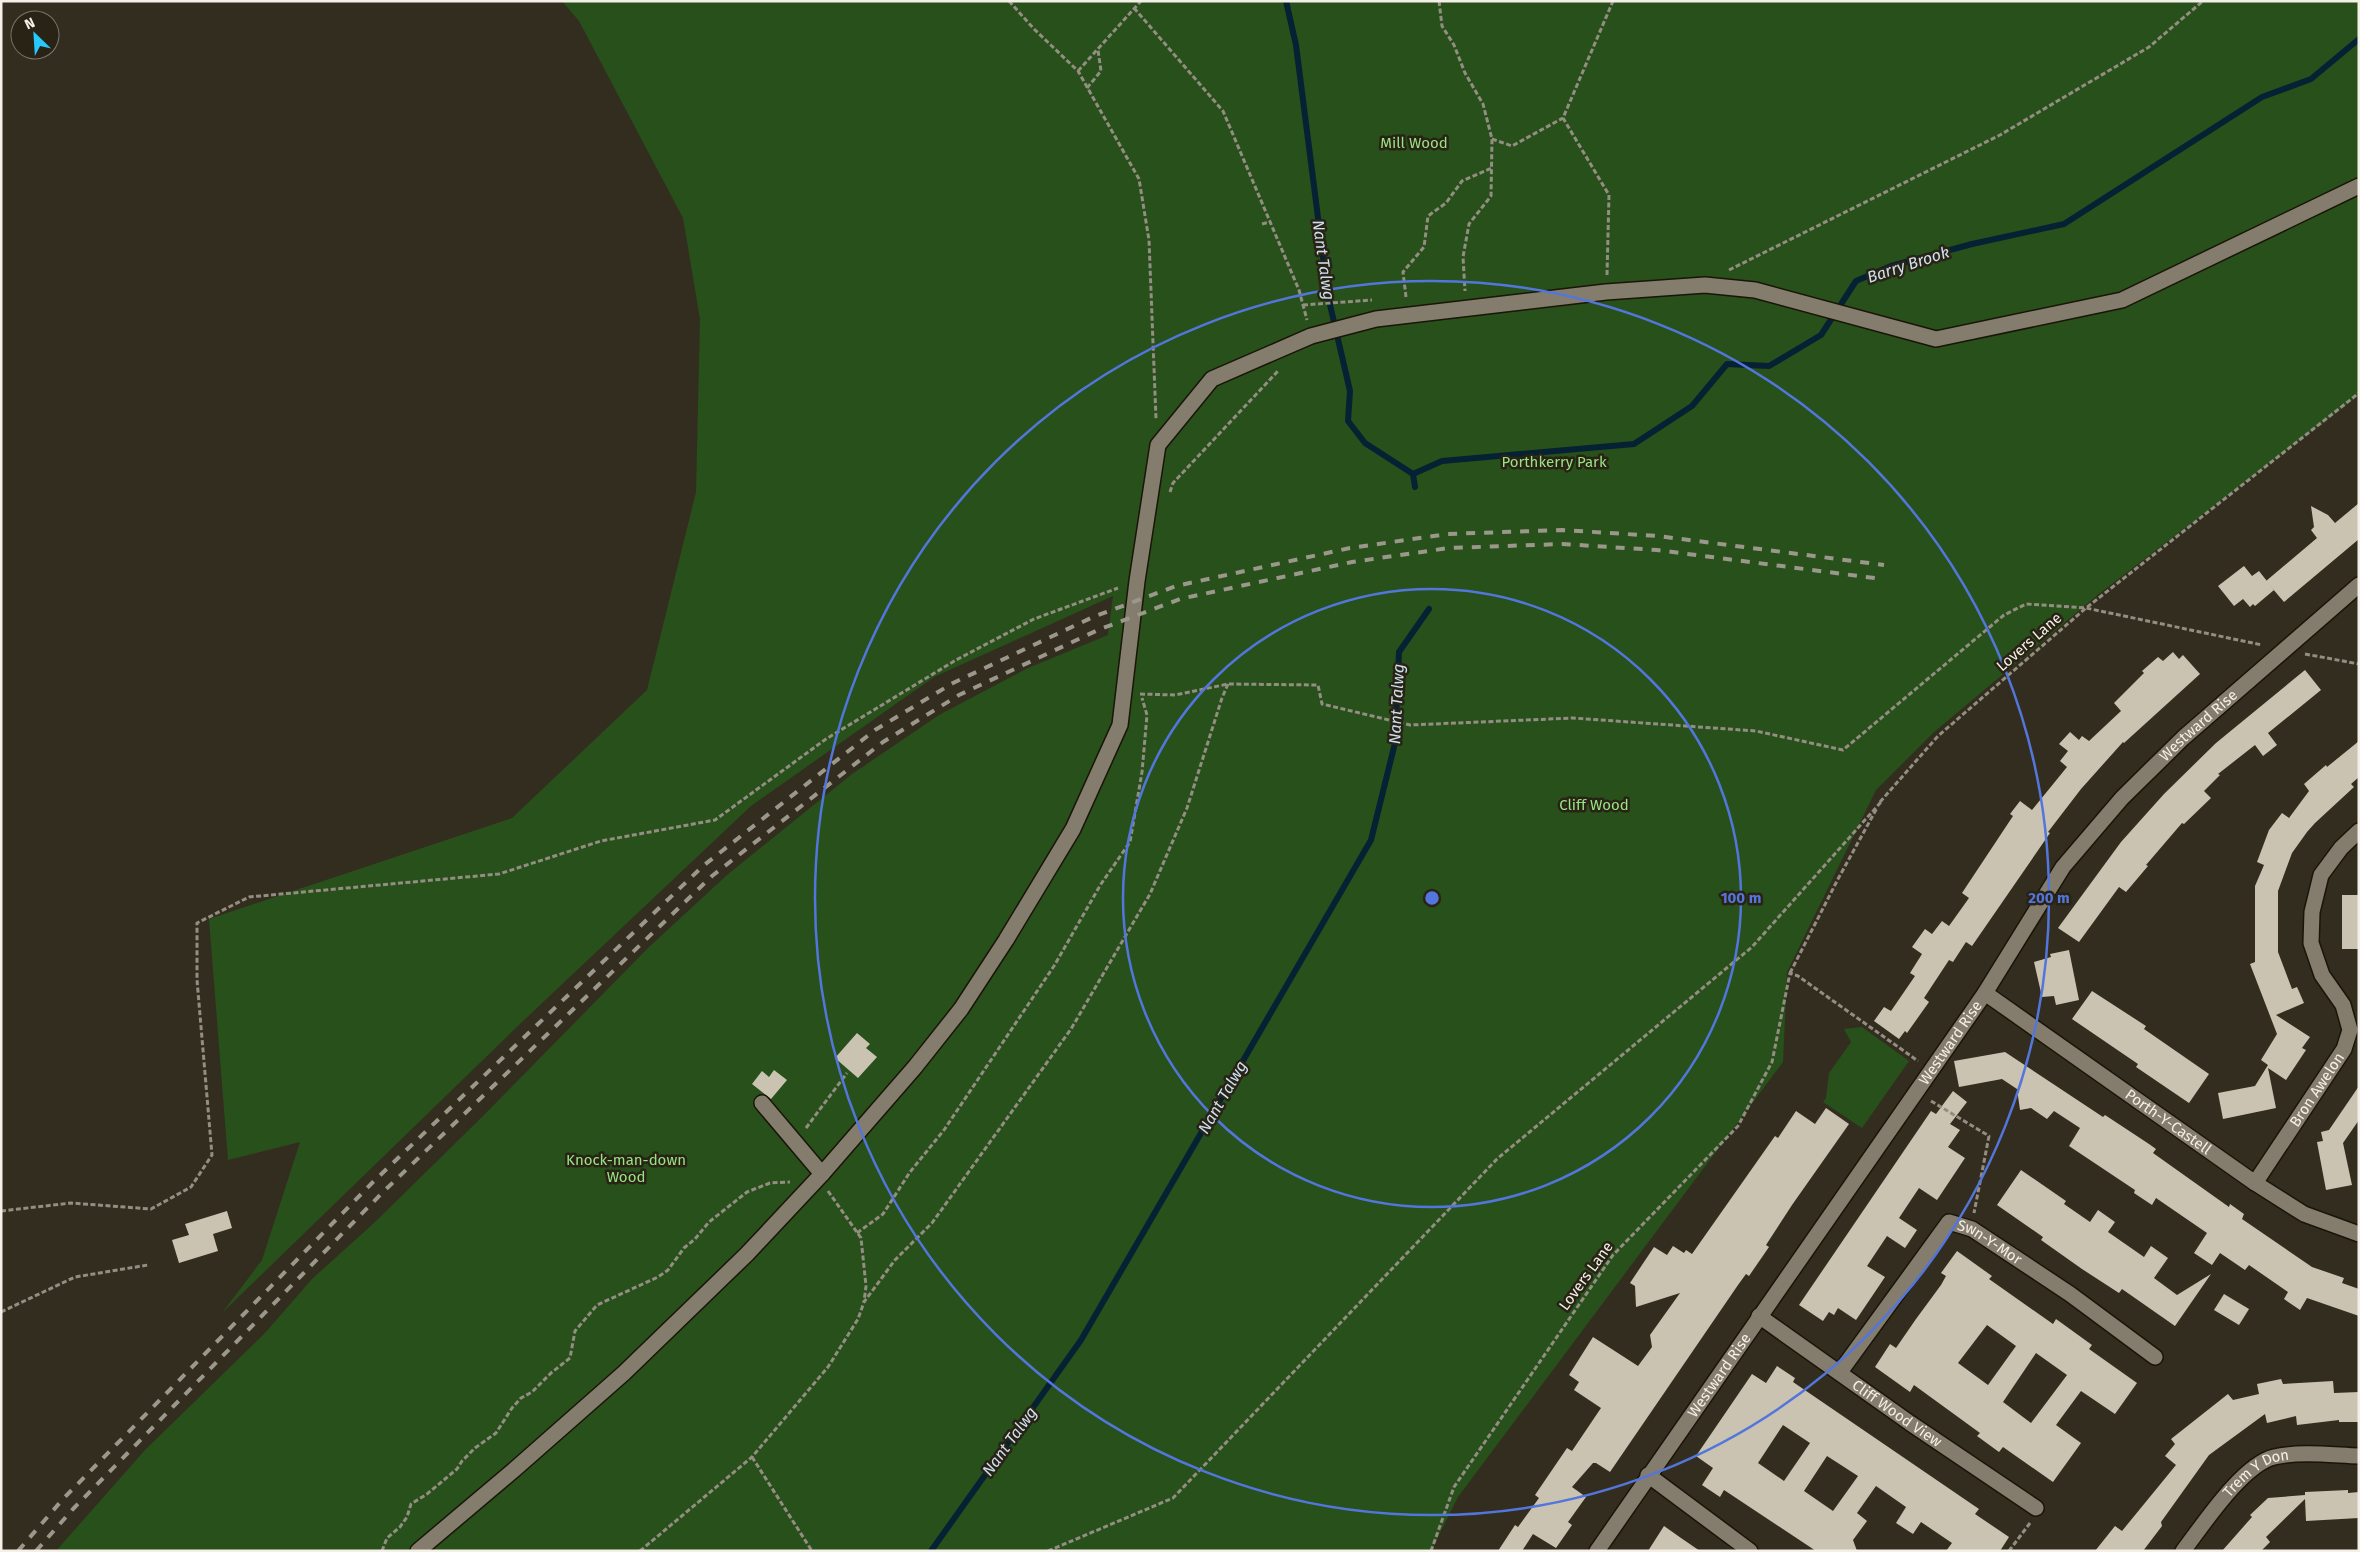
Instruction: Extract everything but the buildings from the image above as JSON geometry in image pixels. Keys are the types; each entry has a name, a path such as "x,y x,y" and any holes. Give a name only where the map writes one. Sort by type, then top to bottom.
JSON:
{"street":[{"path":"418,1551 516,1469 624,1373 747,1254 820,1176 909,1074 956,1016 1006,940 1073,829 1120,725 1137,581 1158,445 1212,379 1317,334 1376,319 1606,292 1706,285 1756,290 1936,339 2122,300 2359,186"},
{"name":"Westward Rise","path":"1597,1551 1648,1475 1985,993 2063,867 2122,798 2183,738 2359,585"},
{"name":"Bron Awelon","path":"2255,1183 2344,1049 2354,1030 2343,1004 2322,975 2310,943 2312,912 2321,875 2341,848 2359,831"},
{"name":"Porth-Y-Castell","path":"1985,993 2255,1183 2304,1214 2359,1234"},
{"path":"762,1103 820,1176"},
{"name":"Swn-Y-Mor","path":"1840,1372 1949,1222 1972,1229 2070,1294 2155,1357"},
{"name":"Cliff Wood View","path":"1759,1316 1910,1423 2036,1508"},
{"name":"Trem Y Don","path":"2183,1551 2240,1478 2272,1458 2303,1454 2359,1456"},
{"path":"1648,1475 1750,1551"}],"path":[{"path":"1009,1 1034,29 1078,72 1139,179 1149,240 1154,394 1158,445"},
{"path":"1078,72 1142,1"},
{"path":"1439,1 1442,26 1454,45 1465,73 1483,104 1492,140 1490,196 1470,224 1463,257 1467,309"},
{"path":"1492,140 1512,146 1563,118 1613,1"},
{"path":"1706,285 1726,271 2000,136 2149,47 2203,1"},
{"path":"1134,8 1224,111 1299,290 1303,305 1317,334"},
{"path":"1087,88 1101,71 1098,50"},
{"path":"1563,118 1609,195 1606,292"},
{"path":"1407,316 1403,272 1424,247 1428,216 1446,203 1462,181 1492,168"},
{"path":"1262,224 1270,222"},
{"path":"1303,305 1310,303 1341,304"},
{"name":"Lovers Lane","path":"1431,1551 1454,1487 1613,1255 1738,1126 1772,1062 1790,973 1838,879 1881,802 1938,736 2086,608 2359,393"},
{"path":"1,1211 71,1203 152,1209 191,1187 212,1155 197,980 197,923 250,898 499,874 601,841 715,820 826,739 956,660 1034,619 1137,581"},
{"path":"1125,693 1174,695 1228,684 1318,685 1322,704 1410,725 1573,718 1756,731 1842,750 2004,615 2026,604 2086,608 2359,664"},
{"path":"864,1302 895,1260 932,1223 1076,1021 1150,894 1187,808 1228,684"},
{"path":"1048,1551 1173,1498 1497,1159 1752,947 1881,802"},
{"path":"1790,973 1798,976 1931,1070"},
{"path":"794,1142 847,1073"},
{"path":"1946,1109 1989,1136 1972,1229"},
{"path":"382,1551 387,1538 400,1527 407,1517 411,1504 457,1468 475,1448 496,1433 520,1398 532,1392 570,1358 575,1331 597,1305 658,1277 668,1270 684,1248 695,1239 709,1222 747,1192 770,1183 820,1176 861,1238 866,1286 864,1302 858,1319 828,1367 752,1457 640,1551"},
{"path":"1,1312 75,1277 148,1265"},
{"path":"752,1457 812,1551"},
{"path":"2009,1551 2038,1513 2036,1508"}],"green space":[{"name":"Porthkerry Park","path":"562,1 2359,1 2359,395 2100,593 1933,733 1876,790 1787,972 1783,1062 1458,1497 1431,1551 56,1551 145,1450 265,1333 312,1279 374,1223 483,1116 649,947 727,875 852,774 939,715 1028,668 1108,635 1113,596 934,677 751,806 521,1023 222,1313 262,1260 300,1142 228,1160 209,919 512,818 647,690 696,492 700,319 683,218 579,21"},
{"path":"1862,1027 1909,1061 1862,1128 1823,1102 1826,1098 1829,1073 1851,1042 1844,1029"}],"waterway":[{"name":"Nant Talwg","path":"1286,1 1296,45 1328,296 1350,391 1348,421 1365,443 1413,474 1415,487"},
{"name":"Barry Brook","path":"1413,474 1442,461 1634,444 1692,406 1727,364 1769,366 1821,335 1856,281 1891,266 1972,244 2064,224 2262,97 2311,79 2359,39"},
{"name":"Nant Talwg","path":"931,1551 1081,1340 1371,840 1395,743 1399,652 1429,609"}],"railway":[{"path":"18,1551 63,1499 372,1183 703,866 875,730 953,683 1093,617 1176,586 1350,548 1448,534 1562,530 1658,536 1884,565"},
{"path":"36,1551 73,1509 382,1193 712,876 883,742 959,695 1098,630 1180,599 1352,562 1449,548 1562,544 1657,550 1882,579"}],"park label":[{"name":"Mill Wood","path":"1414,143"},
{"name":"Cliff Wood","path":"1594,805"},
{"name":"Knock-man-down Wood","path":"626,1168"}]}
